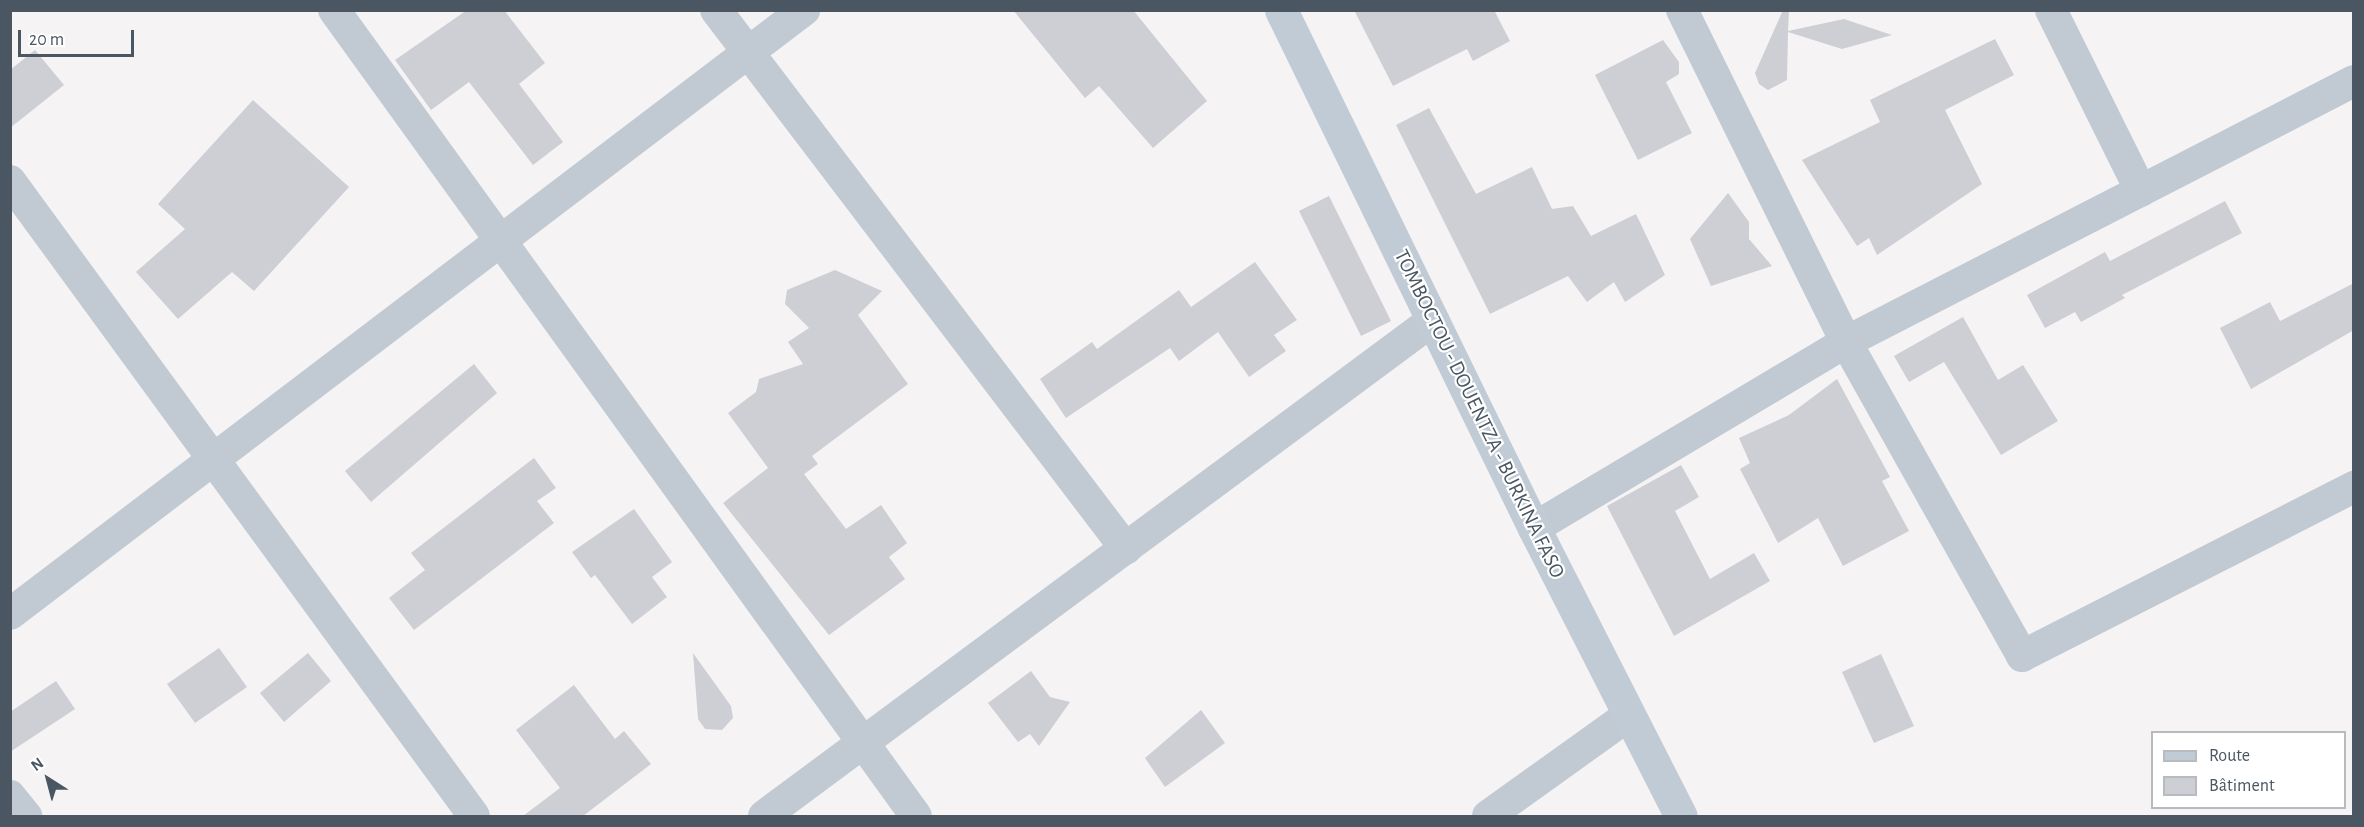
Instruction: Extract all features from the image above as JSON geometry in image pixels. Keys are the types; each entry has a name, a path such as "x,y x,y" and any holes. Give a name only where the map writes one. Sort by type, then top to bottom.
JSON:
{"main road":[{"name":"TOMBOCTOU - DOUENTZA - BURKINA FASO","path":"1281,10 1533,528 1681,816"}],"street":[{"path":"334,10 916,816"},
{"path":"716,10 1126,549"},
{"path":"10,614 502,244 804,10"},
{"path":"1682,10 1846,342 2022,656 2354,487"},
{"path":"2050,10 2141,191"},
{"path":"1533,528 1846,342 2354,81"},
{"path":"10,181 474,816"},
{"path":"764,816 1433,320"},
{"path":"1488,816 1629,715"},
{"path":"10,796 26,816"}],"building":[{"path":"467,10 504,10 545,63 519,84 563,142 533,165 469,82 431,110 395,60"},
{"path":"1013,10 1133,10 1207,101 1153,148 1099,86 1085,98"},
{"path":"1354,10 1494,10 1510,41 1473,61 1467,49 1393,86"},
{"path":"1783,10 1789,10 1788,31 1844,19 1892,35 1842,49 1788,32 1787,80 1768,90 1759,84 1755,73"},
{"path":"1995,39 2014,75 1945,110 1982,184 1877,255 1869,238 1857,246 1802,160 1880,122 1870,100"},
{"path":"1663,40 1679,62 1679,74 1666,82 1692,133 1638,160 1595,75"},
{"path":"35,50 64,85 10,128 10,70"},
{"path":"253,100 349,187 254,291 232,272 178,319 136,272 185,229 158,204"},
{"path":"1429,108 1476,194 1532,167 1552,209 1573,206 1591,236 1636,214 1665,275 1625,302 1614,282 1587,302 1568,276 1490,314 1396,125"},
{"path":"1728,193 1749,222 1749,239 1772,266 1711,286 1690,239"},
{"path":"1329,196 1391,321 1361,336 1299,211"},
{"path":"2225,201 2242,233 2122,295 2125,298 2081,322 2075,312 2045,328 2027,295 2105,252 2110,261"},
{"path":"1255,262 1297,320 1274,335 1286,351 1249,377 1218,332 1179,361 1170,348 1066,418 1040,379 1092,342 1097,349 1179,290 1191,307"},
{"path":"835,270 882,291 858,315 908,384 812,456 818,464 804,474 846,529 881,505 907,543 889,557 905,579 829,635 723,503 768,468 728,413 756,392 759,379 803,364 788,342 809,328 785,304 787,290"},
{"path":"2354,283 2354,330 2251,389 2220,328 2270,302 2280,321"},
{"path":"1963,317 1998,380 2023,365 2058,421 2001,455 1944,362 1909,382 1894,356"},
{"path":"474,364 497,393 371,502 345,471"},
{"path":"1837,379 1890,477 1882,481 1909,531 1843,566 1818,518 1778,543 1740,469 1750,463 1739,438 1789,415"},
{"path":"534,458 556,488 537,501 554,523 414,630 389,598 425,570 411,553"},
{"path":"1681,465 1699,497 1675,511 1710,579 1754,553 1770,581 1674,636 1607,506"},
{"path":"634,509 672,562 652,577 667,597 632,624 595,575 591,578 572,552"},
{"path":"219,648 247,687 195,723 167,684"},
{"path":"308,653 331,681 284,722 260,693"},
{"path":"693,653 731,706 733,718 722,730 705,729 698,719"},
{"path":"1881,654 1914,726 1874,743 1842,672"},
{"path":"1031,671 1050,697 1070,702 1039,746 1030,734 1018,742 988,703"},
{"path":"56,681 75,709 10,752 10,712"},
{"path":"574,685 615,739 624,731 651,764 583,816 523,816 560,788 516,730"},
{"path":"1201,710 1225,743 1165,787 1145,758"}]}
